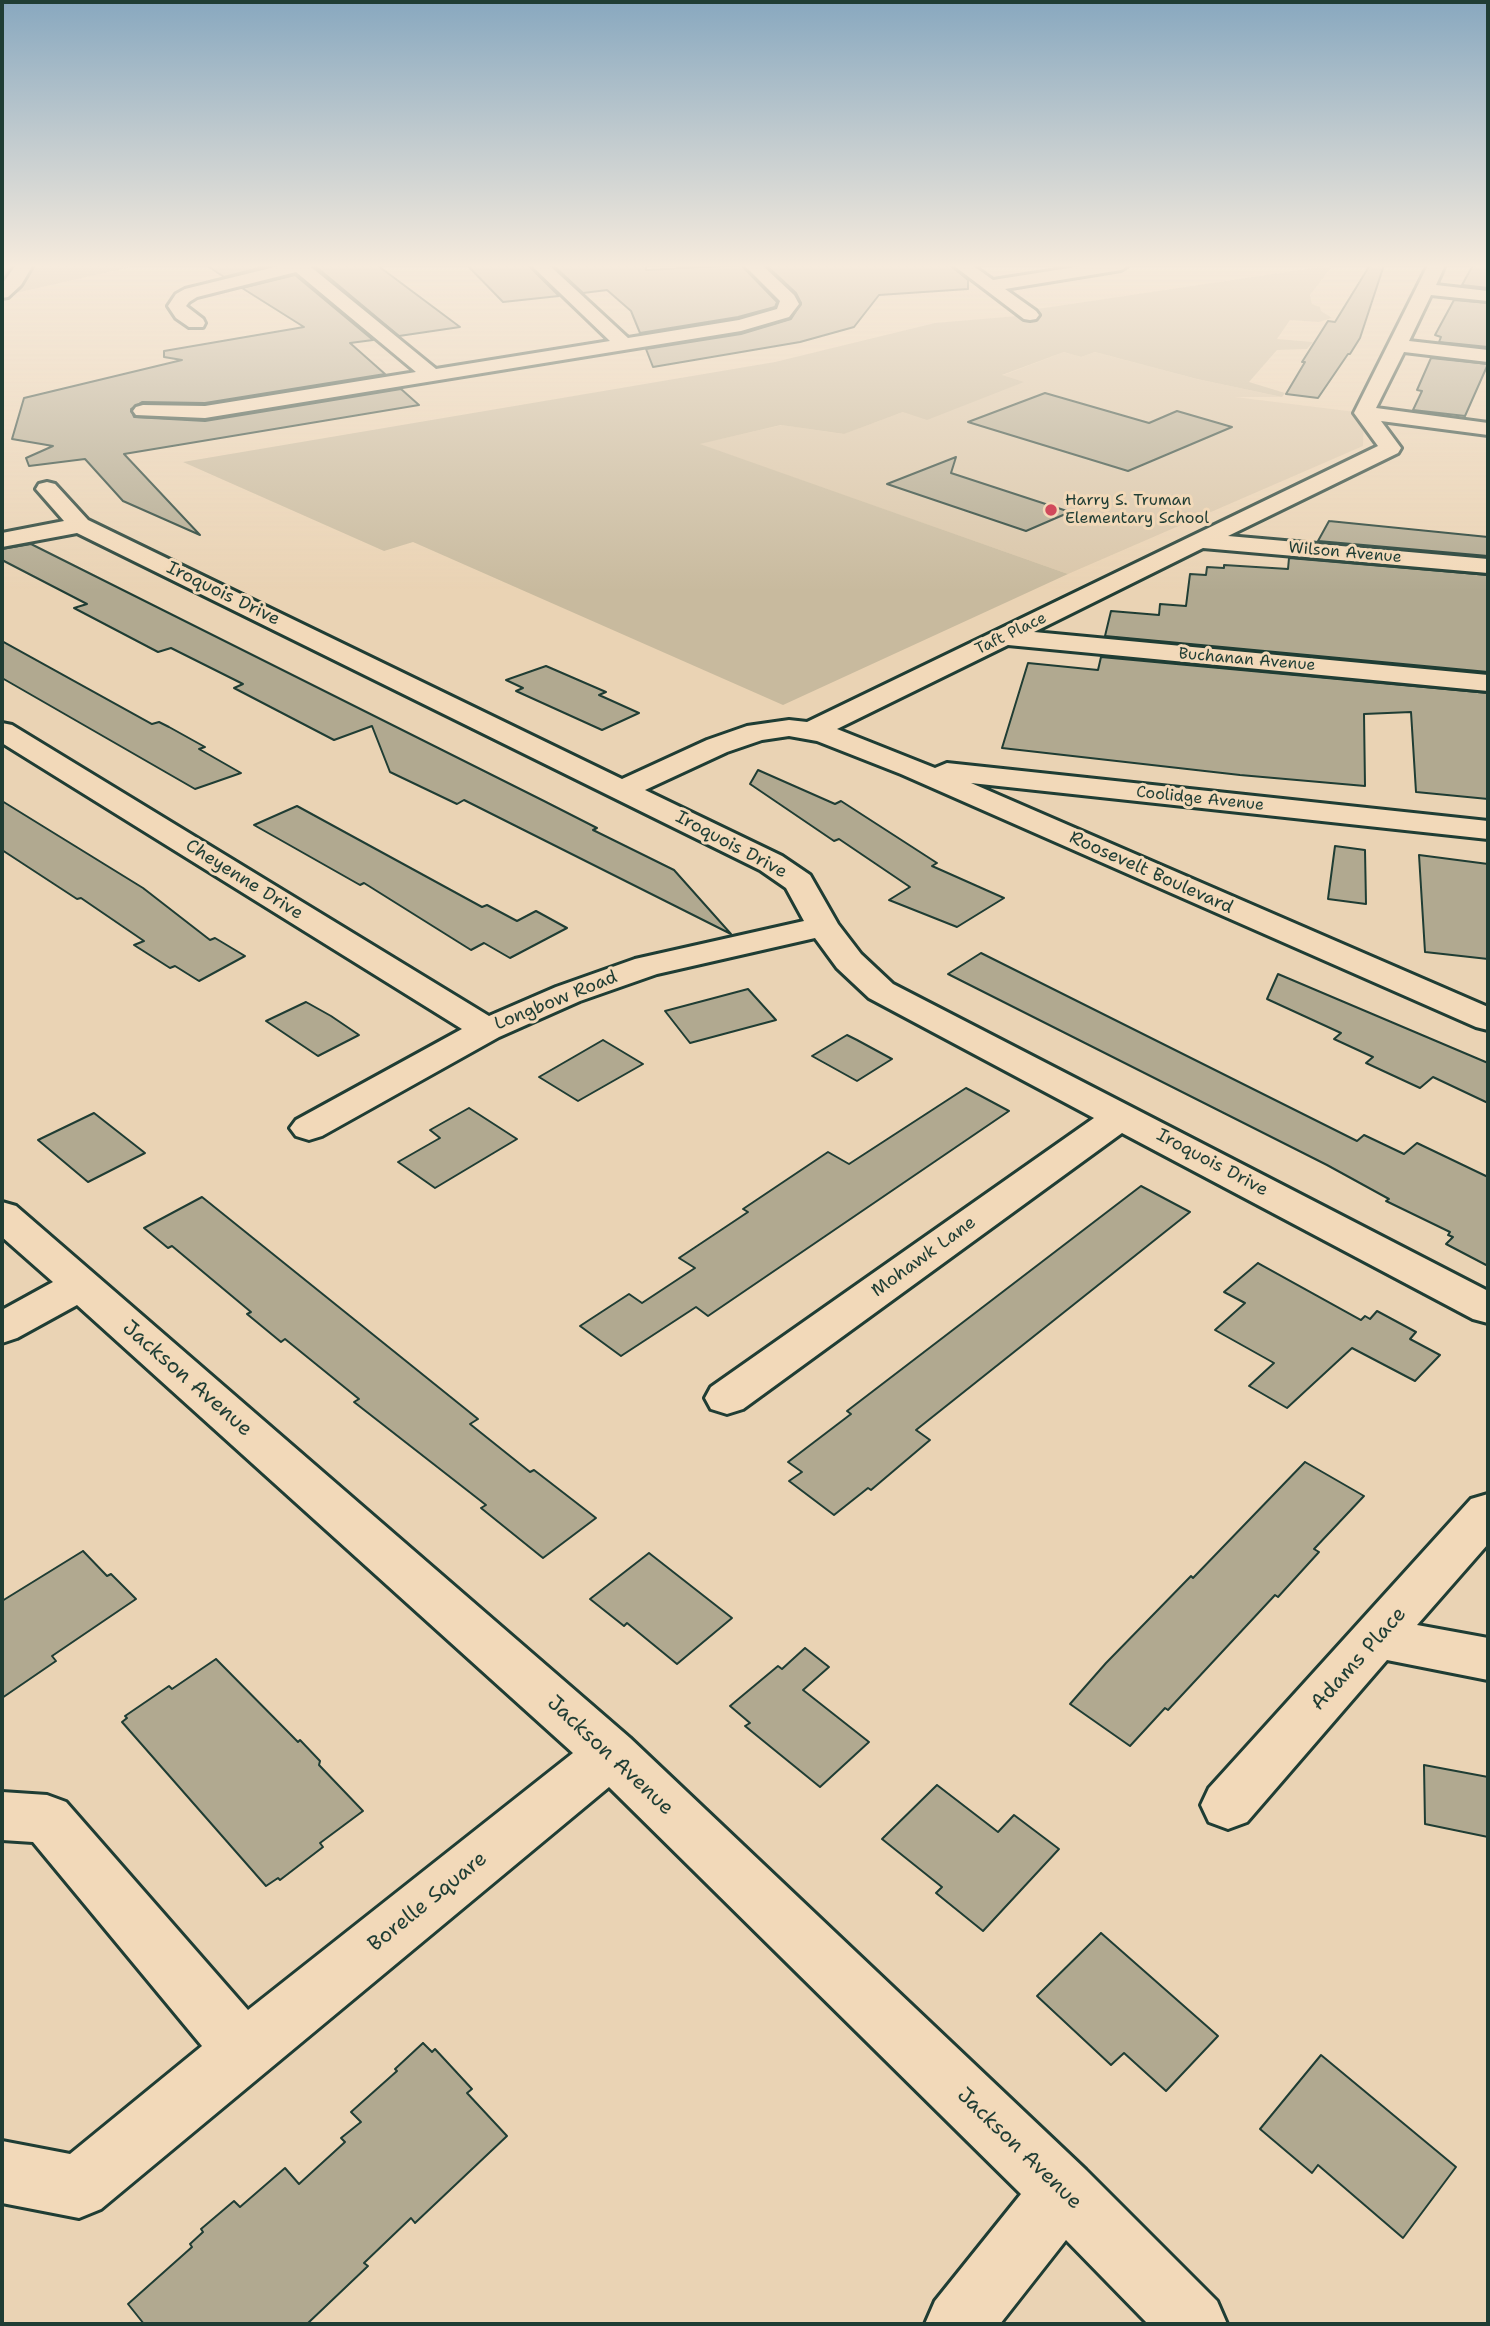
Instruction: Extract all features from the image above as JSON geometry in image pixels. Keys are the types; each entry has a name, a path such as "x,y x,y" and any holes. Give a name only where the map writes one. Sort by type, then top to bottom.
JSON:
{"street":[{"path":"143,411 205,412 432,374"},
{"path":"1364,413 1383,374"},
{"path":"1364,413 1488,429"},
{"path":"1364,413 1390,449"},
{"name":"Taft Place","path":"811,732 1390,449 1447,424"},
{"name":"Iroquois Drive","path":"47,489 80,524 771,863 799,882 823,926 849,961 881,991 1488,1309"},
{"path":"2,540 80,524"},
{"name":"Wilson Avenue","path":"1201,541 1488,566"},
{"name":"Buchanan Avenue","path":"1005,636 1488,683"},
{"path":"624,789 717,746 757,732 789,728 811,732"},
{"name":"Cheyenne Drive","path":"2,731 487,1030"},
{"name":"Roosevelt Boulevard","path":"811,732 825,734 911,768 1488,1020"},
{"name":"Coolidge Avenue","path":"911,768 1488,830"},
{"name":"Longbow Road","path":"309,1128 487,1030 568,994 647,966 823,926"},
{"name":"Mohawk Lane","path":"727,1398 1121,1116"},
{"name":"Jackson Avenue","path":"2,1215 611,1754 1064,2192 1194,2324"},
{"path":"2,1328 81,1285"},
{"name":"Adams Place","path":"1228,1805 1488,1512"},
{"path":"1377,1639 1488,1659"},
{"name":"Borelle Square","path":"2,2172 79,2187 611,1754"},
{"path":"2,1816 47,1819 244,2050"},
{"path":"958,2324 1064,2192"}],"shaded area":[{"path":"707,374 1006,374 1002,375 1024,382 927,420 903,412 844,434 781,425 700,444 1068,574 783,705 413,542 384,551 183,462"},
{"name":"Harry S. Truman Elementary School","path":"1007,374 1176,374 1282,397 1235,397 1364,413 1363,446 1068,574 698,444 782,425 843,434 903,412 1023,382 1001,376"},
{"path":"1176,374 1256,374 1249,382 1285,393 1282,397"}],"building":[{"path":"126,374 384,374 205,403 142,402 131,409 134,417 205,421 401,389 419,405 124,454 200,535 123,501 85,459 29,466 26,458 53,446 12,439 24,398"},
{"path":"1298,374 1335,374 1318,398 1286,394"},
{"path":"1424,374 1484,374 1465,416 1413,410 1422,391 1417,390"},
{"path":"1045,393 1149,423 1177,411 1232,427 1128,471 968,422"},
{"path":"956,457 951,473 1070,512 1026,531 887,484"},
{"path":"1329,521 1488,537 1488,556 1318,541"},
{"path":"31,544 544,801 597,828 593,830 674,870 731,934 464,800 457,804 390,772 372,726 334,740 234,688 243,684 171,648 158,652 74,608 87,604 2,560 2,549"},
{"path":"1289,558 1488,575 1488,672 1105,636 1111,611 1159,615 1160,604 1186,606 1190,574 1206,575 1207,567 1224,568 1224,565 1288,569"},
{"path":"2,641 152,724 159,722 169,727 205,747 199,749 241,773 195,789 2,678"},
{"path":"1101,657 1488,693 1488,799 1416,792 1411,712 1364,714 1365,786 1002,748 1028,663 1098,670"},
{"path":"546,666 606,692 599,695 639,713 602,730 516,691 523,688 506,680"},
{"path":"758,770 835,804 841,801 937,863 932,866 1004,898 957,927 889,900 910,887 839,839 834,841 750,784"},
{"path":"2,801 143,888 210,940 215,938 245,956 199,981 175,966 170,968 134,945 144,941 81,898 77,899 2,850"},
{"path":"297,806 482,907 487,905 517,921 536,911 567,928 510,958 484,943 471,950 364,883 360,885 254,825"},
{"path":"1335,846 1365,850 1366,904 1328,899"},
{"path":"1419,855 1488,864 1488,959 1425,952"},
{"path":"981,953 1357,1141 1364,1135 1404,1154 1417,1143 1488,1177 1488,1266 1446,1244 1453,1237 1448,1235 1450,1232 1386,1201 1389,1199 1327,1165 948,974"},
{"path":"1278,974 1488,1063 1488,1103 1433,1077 1420,1088 1366,1063 1373,1057 1334,1039 1341,1033 1267,999"},
{"path":"748,989 776,1020 690,1043 665,1011"},
{"path":"306,1002 359,1035 318,1056 266,1021"},
{"path":"847,1035 892,1059 857,1081 812,1056"},
{"path":"603,1040 643,1064 578,1101 539,1077"},
{"path":"966,1088 1009,1111 708,1316 696,1307 621,1356 580,1326 629,1294 642,1303 695,1268 679,1258 748,1212 743,1209 828,1152 849,1164"},
{"path":"469,1108 517,1139 435,1188 398,1162 440,1138 430,1130"},
{"path":"94,1113 145,1153 88,1182 38,1140"},
{"path":"1141,1186 1190,1212 916,1430 930,1440 871,1490 868,1488 834,1515 789,1481 802,1472 788,1462 851,1414 847,1411"},
{"path":"202,1197 478,1419 470,1424 530,1472 534,1470 596,1518 543,1558 481,1508 486,1505 354,1402 359,1399 285,1339 281,1342 247,1314 251,1312 172,1246 168,1248 144,1228"},
{"path":"1258,1263 1361,1320 1365,1316 1370,1319 1377,1311 1416,1332 1410,1339 1440,1355 1415,1381 1352,1348 1287,1408 1249,1386 1274,1363 1215,1330 1245,1303 1224,1292"},
{"path":"1305,1462 1364,1496 1314,1549 1319,1552 1278,1597 1275,1595 1168,1710 1165,1708 1130,1746 1070,1704 1106,1663"},
{"path":"83,1551 107,1576 111,1574 136,1599 52,1656 56,1661 2,1698 2,1601"},
{"path":"649,1553 732,1618 677,1664 627,1623 624,1626 590,1599"},
{"path":"805,1648 829,1667 803,1690 869,1742 820,1787 745,1726 750,1723 730,1706 778,1666 782,1669"},
{"path":"216,1659 298,1742 300,1740 320,1761 319,1765 363,1811 320,1843 323,1847 280,1880 278,1878 266,1886 122,1722 127,1718 125,1716 169,1686 172,1689"},
{"path":"1424,1765 1488,1777 1488,1837 1425,1824"},
{"path":"937,1785 998,1832 1014,1815 1059,1849 983,1931 936,1893 942,1887 882,1839"},
{"path":"1101,1933 1218,2036 1166,2091 1124,2053 1111,2065 1037,1996"},
{"path":"423,2043 432,2052 435,2049 472,2089 467,2093 507,2136 415,2223 411,2218 364,2263 368,2266 307,2324 144,2324 128,2304 192,2247 190,2244 203,2232 201,2229 234,2201 240,2207 285,2168 299,2184 345,2142 341,2138 361,2122 351,2112 397,2071 395,2069"},
{"path":"1321,2055 1456,2167 1403,2238 1318,2165 1312,2173 1260,2129"}],"place":[{"name":"Harry S. Truman Elementary School","path":"1051,510"}]}
